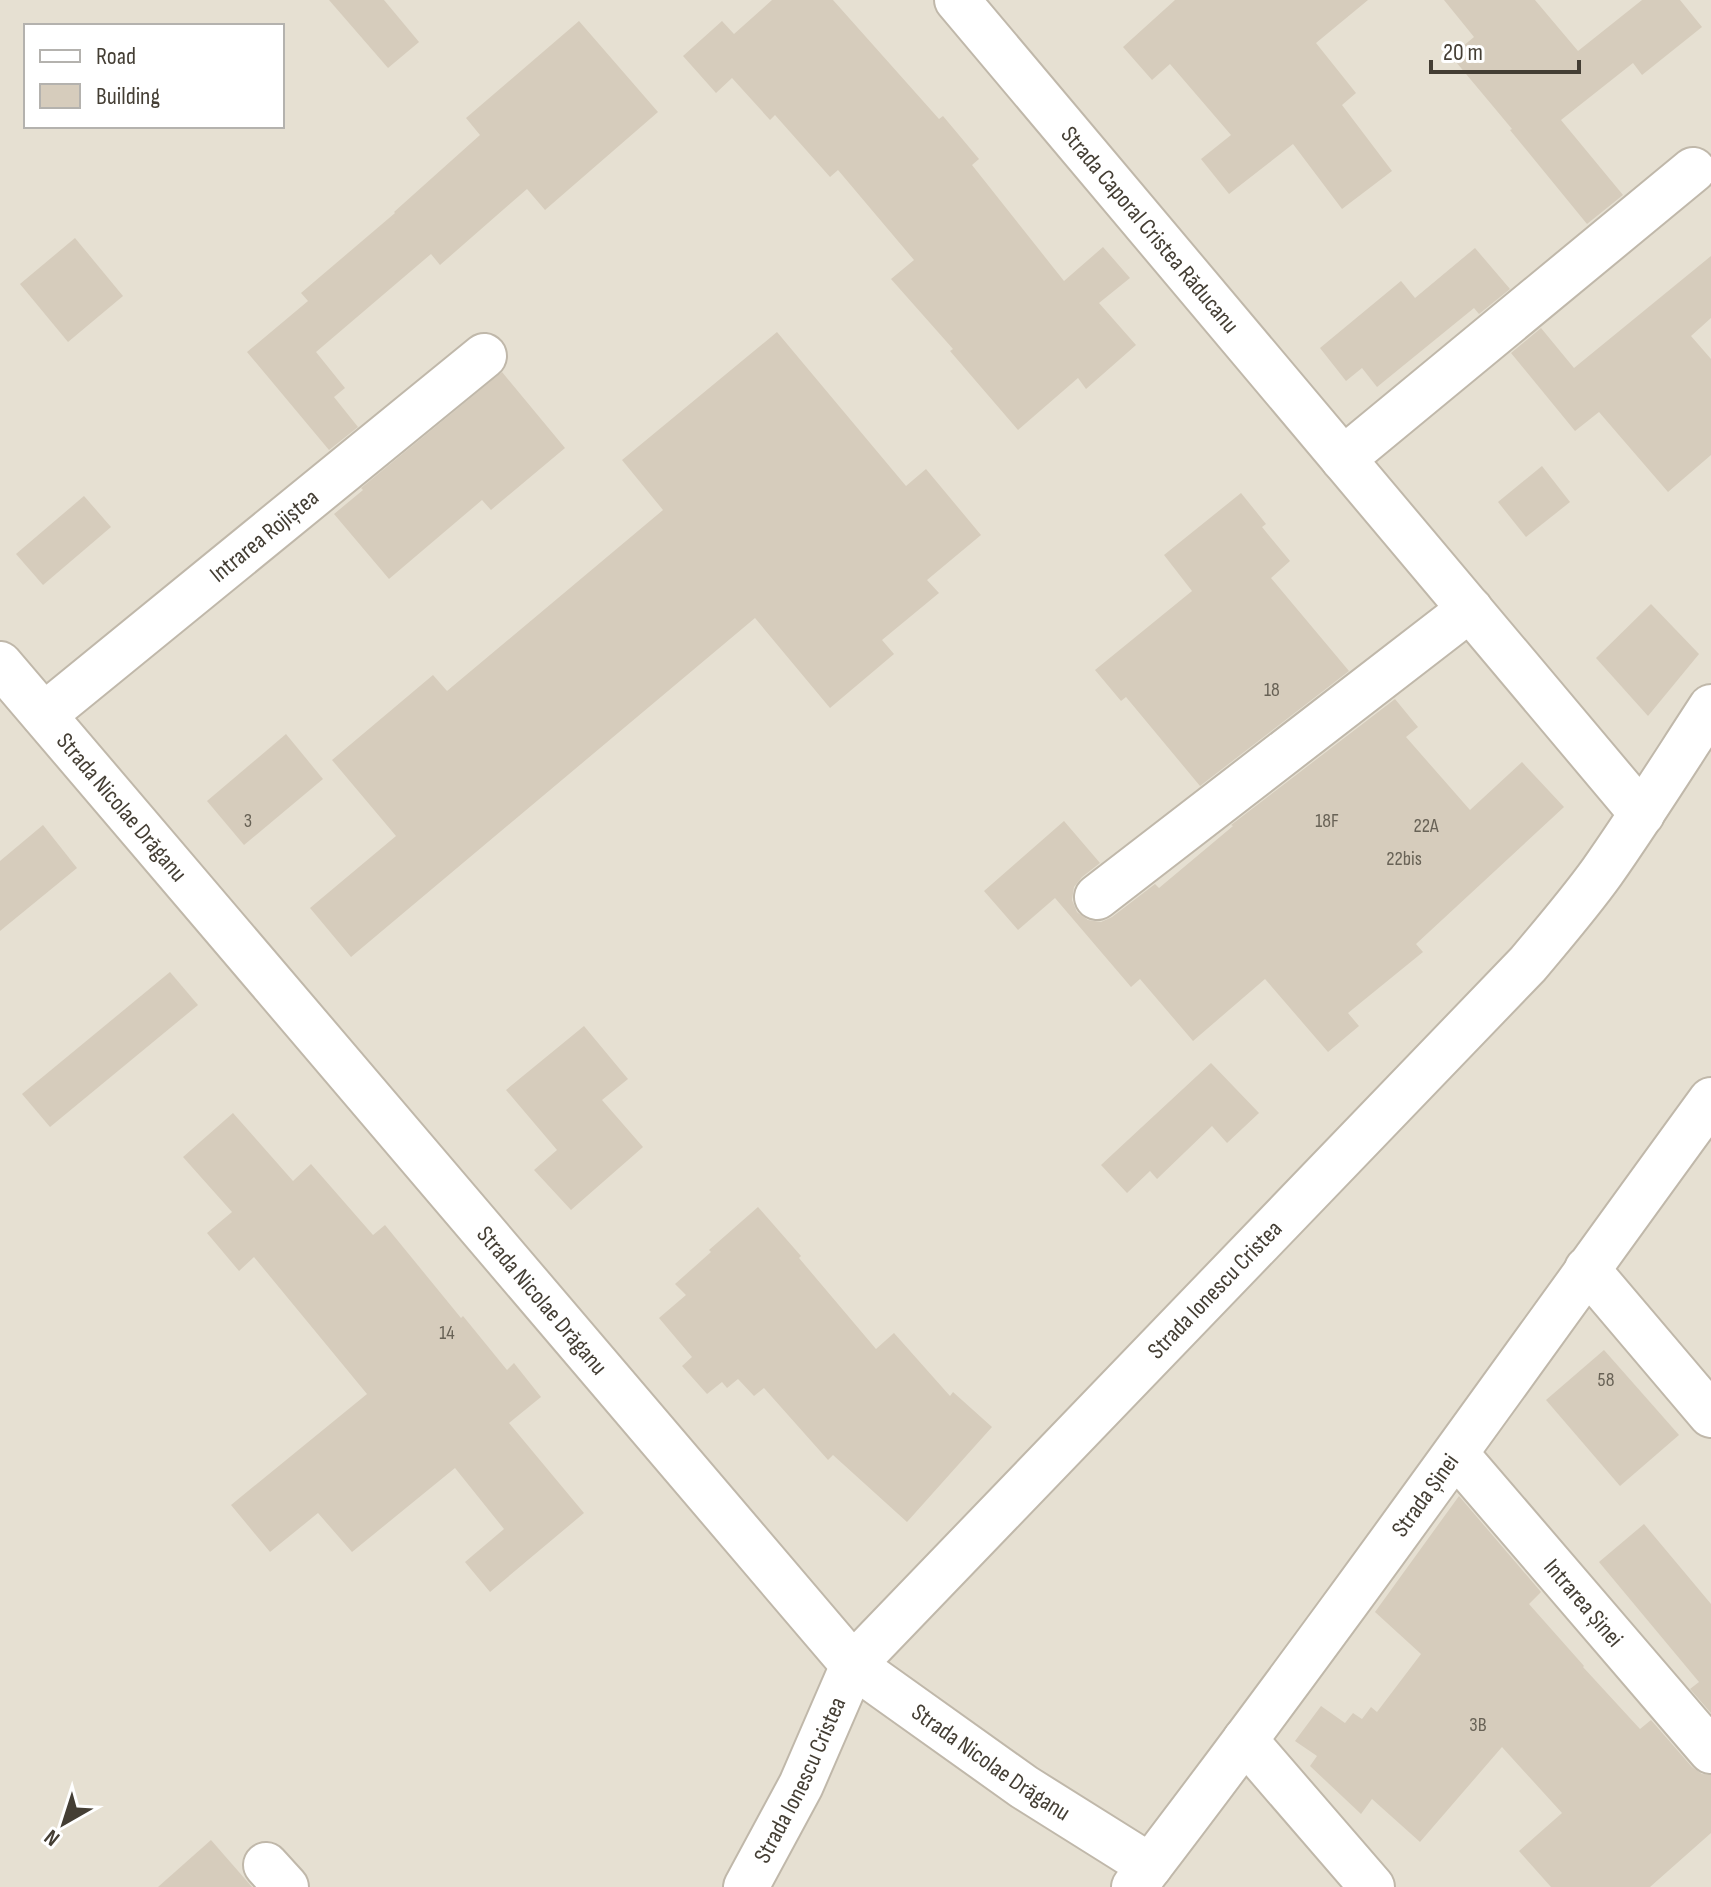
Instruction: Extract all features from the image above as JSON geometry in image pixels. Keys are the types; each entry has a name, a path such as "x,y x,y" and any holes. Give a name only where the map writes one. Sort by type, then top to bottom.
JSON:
{"street":[{"name":"Strada Caporal Cristea Răducanu","path":"957,0 1642,814"},
{"path":"1343,459 1693,170"},
{"name":"Intrarea Rojiștea","path":"44,715 484,356"},
{"path":"1097,897 1470,609"},
{"name":"Strada Nicolae Drăganu","path":"0,664 853,1665 1024,1787 1142,1877"},
{"name":"Strada Ionescu Cristea","path":"746,1887 801,1785 853,1665 1528,964 1579,903 1642,814 1711,707"},
{"name":"Strada Șinei","path":"1142,1877 1456,1454 1711,1100"},
{"path":"1587,1269 1711,1415"},
{"name":"Intrarea Șinei","path":"1456,1454 1711,1751"},
{"path":"1245,1740 1372,1887"}],"shaded area":[{"path":"0,0 1711,0 1711,1887 0,1887"}],"building":[{"path":"329,0 384,0 419,42 388,68"},
{"path":"772,0 833,0 939,119 943,116 979,159 972,165 1064,281 1103,247 1130,278 1099,303 1136,345 1086,389 1078,378 1018,430 891,279 914,260 838,170 830,177 775,115 770,120 732,78 716,93 683,56 722,21 734,34"},
{"path":"1175,0 1368,0 1316,43 1356,93 1342,105 1392,171 1342,209 1293,144 1229,194 1201,159 1231,135 1170,64 1152,80 1123,47"},
{"path":"1444,0 1535,0 1578,51 1642,0 1680,0 1702,27 1642,75 1633,63 1561,120 1623,195 1587,224 1451,56 1474,37"},
{"path":"579,21 658,112 545,210 527,189 440,265 431,254 316,352 345,388 334,397 358,427 329,450 247,352 308,301 301,293 480,135 466,118"},
{"path":"75,238 123,296 68,342 20,284"},
{"path":"1475,248 1510,289 1479,314 1474,308 1377,387 1362,368 1346,381 1320,348 1401,281 1415,298"},
{"path":"1711,256 1711,318 1691,336 1711,359 1711,455 1668,492 1599,412 1575,431 1511,353 1541,328 1574,368"},
{"path":"777,332 906,486 926,469 981,535 927,580 939,593 882,640 894,654 830,708 755,618 351,957 310,908 396,836 332,760 433,675 447,691 663,510 622,460"},
{"path":"502,372 565,448 491,510 482,500 389,579 334,514 363,490 361,488"},
{"path":"1542,466 1570,502 1526,537 1498,502"},
{"path":"1241,493 1266,524 1262,527 1290,561 1271,578 1349,671 1200,786 1126,697 1121,701 1095,670 1192,591 1164,555"},
{"path":"84,496 111,527 43,585 16,554"},
{"path":"1651,604 1699,654 1648,716 1596,658"},
{"path":"1395,699 1418,727 1406,737 1470,810 1522,762 1564,807 1416,944 1423,952 1348,1013 1359,1026 1328,1052 1265,979 1193,1041 1140,979 1131,987 1055,898 1018,930 984,891 1064,821 1100,863 1074,887 1072,900 1077,912 1088,920 1101,922 1112,917 1155,884 1159,888 1231,825"},
{"path":"286,734 323,779 244,845 207,801"},
{"path":"43,825 77,868 0,931 0,861"},
{"path":"170,972 198,1005 50,1127 22,1094"},
{"path":"584,1026 628,1079 602,1100 643,1147 571,1210 534,1170 557,1150 506,1090"},
{"path":"1211,1063 1259,1113 1227,1143 1212,1126 1157,1179 1150,1171 1127,1193 1101,1165"},
{"path":"233,1113 293,1181 311,1164 373,1235 385,1225 507,1370 514,1363 541,1397 509,1423 584,1513 490,1592 465,1562 504,1529 455,1468 352,1552 318,1513 270,1552 231,1505 367,1394 254,1257 239,1271 207,1233 232,1212 183,1157"},
{"path":"758,1207 876,1349 894,1333 950,1396 953,1392 992,1427 907,1522 833,1455 828,1460 764,1388 754,1396 738,1379 727,1388 722,1382 707,1394 682,1366 692,1357 659,1318 686,1295 675,1284"},
{"path":"1604,1350 1679,1435 1620,1486 1546,1400"},
{"path":"1459,1496 1541,1592 1529,1604 1583,1667 1640,1729 1651,1720 1692,1767 1702,1774 1711,1775 1711,1833 1650,1887 1551,1887 1519,1851 1562,1813 1502,1747 1420,1842 1372,1799 1361,1814 1310,1766 1317,1756 1295,1741 1321,1706 1345,1723 1353,1713 1362,1719 1371,1707 1377,1712 1421,1654 1375,1612"},
{"path":"1644,1524 1711,1604 1711,1713 1690,1689 1699,1682 1599,1562"},
{"path":"211,1840 252,1887 158,1887"}]}
